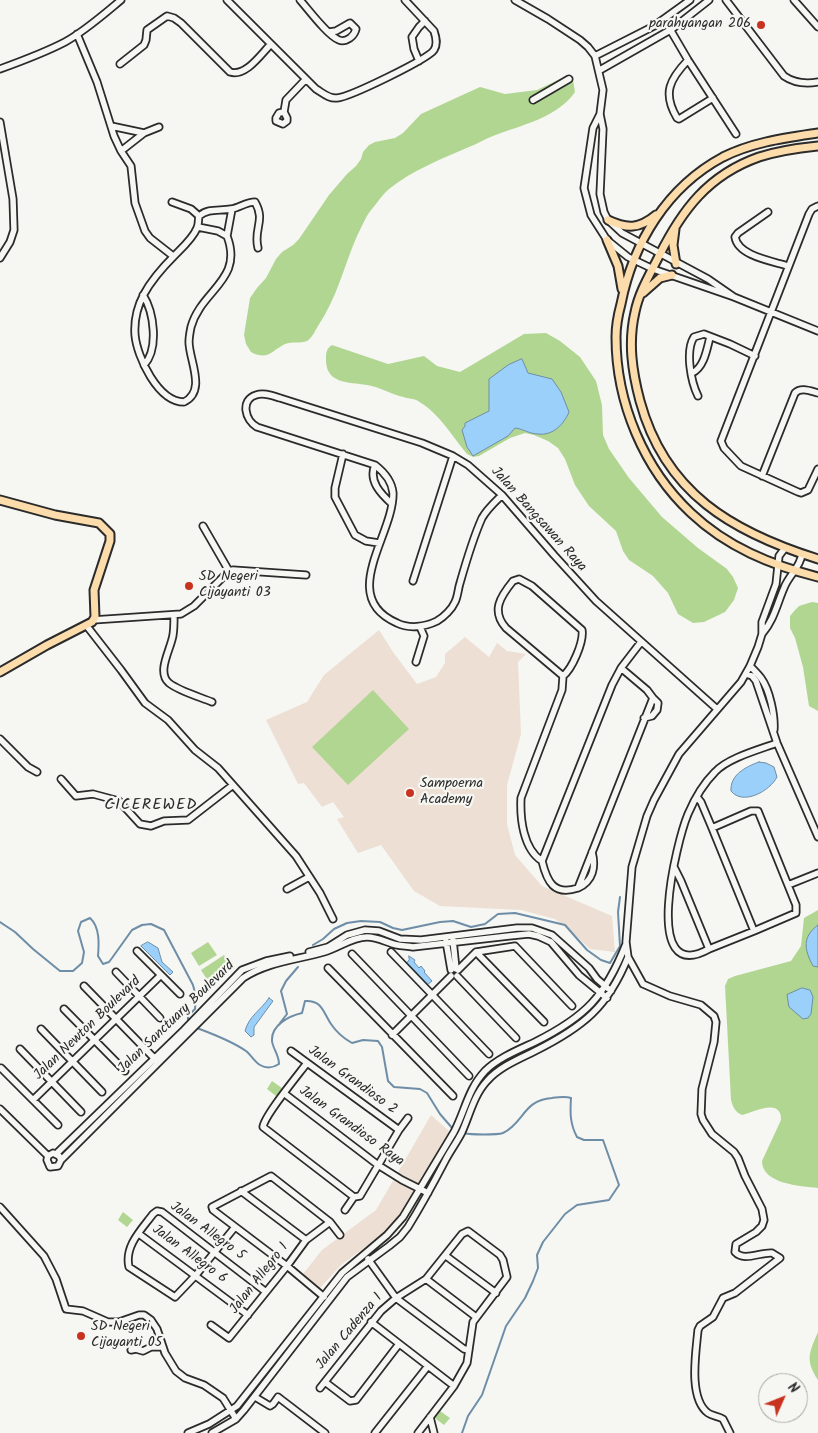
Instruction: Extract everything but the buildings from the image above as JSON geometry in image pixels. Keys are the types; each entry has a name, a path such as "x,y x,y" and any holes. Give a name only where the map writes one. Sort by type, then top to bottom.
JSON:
{"main road":[{"path":"608,220 619,225 631,227 643,225 662,210 696,176 723,158 761,143 783,138 818,134"},
{"path":"818,146 759,157 736,168 711,185 692,202 676,224 652,269 635,311 631,338 631,360 642,410 656,446 670,468 685,486 704,504 725,519 785,548 818,559"},
{"path":"662,210 633,259 617,318 616,338 622,386 637,435 651,464 674,495 705,526 739,548 779,566 818,577"},
{"path":"676,224 673,245 676,264"},
{"path":"607,240 618,266 622,295"},
{"path":"640,296 660,278 672,274"},
{"path":"0,500 54,515 99,523 110,534 110,541 94,590 94,620 0,672"}],"street":[{"path":"0,69 66,41 121,0"},
{"path":"227,0 306,79 322,92 336,98 365,88 419,61 432,52 436,43 434,31 405,0"},
{"path":"300,0 329,32"},
{"path":"596,56 638,35 690,0"},
{"path":"600,70 672,29 709,0"},
{"path":"726,0 784,76 804,83 818,82"},
{"path":"794,0 818,27"},
{"path":"518,2 580,40 596,56 604,90 600,114 602,129 600,185 604,212 608,220 622,233 721,287 734,297"},
{"path":"120,64 144,44 146,30 167,16 181,23 230,72 235,73 245,70 271,44"},
{"path":"664,19 736,134"},
{"path":"419,61 412,37 425,21"},
{"path":"77,34 97,82 121,151 131,166 135,203 145,231 150,238 173,256"},
{"path":"688,60 673,76 670,86 669,101 676,118 679,119 713,98"},
{"path":"284,112 286,100 306,79"},
{"path":"533,100 568,79"},
{"path":"600,114 593,128 584,188 592,215 607,240 633,259 652,269 672,274 734,297 818,331"},
{"path":"0,122 3,161 12,199 14,230 10,242 0,258"},
{"path":"111,126 144,133"},
{"path":"121,151 144,133 159,127"},
{"path":"199,216 208,211 232,209 252,201 256,203 261,218 256,238 258,248"},
{"path":"172,202 191,209 199,216"},
{"path":"818,206 810,211 721,441 724,448 741,466 801,493 811,486 818,468"},
{"path":"199,216 198,227 158,274 143,295 136,314 135,334 138,353 144,365 155,384 168,396 181,402 192,397 196,388 189,342 195,316 203,302 225,277 228,270 231,249 227,236 232,209"},
{"path":"592,215 604,212"},
{"path":"768,212 738,233 736,244 742,250 749,253 788,266"},
{"path":"198,227 218,231 227,236"},
{"path":"143,295 150,308 153,325 150,357 144,365"},
{"path":"698,396 690,359 690,346 694,337 699,334 710,337 755,356"},
{"path":"692,373 697,370 704,359 710,337"},
{"path":"762,476 794,393 798,390 818,393"},
{"name":"Jalan Bangsawan Raya","path":"343,454 252,424 248,421 245,411 249,400 252,396 261,394 280,398 422,443 453,456 474,469 502,495 576,581 717,709"},
{"path":"379,543 366,542 355,535 335,497 335,488 343,454 375,466 390,481 393,492 392,504 379,543 369,587 373,604 385,618 402,626 420,627 437,621 446,615 453,606 483,517 502,495"},
{"path":"413,581 453,456"},
{"path":"375,466 372,475 376,486 392,504"},
{"path":"204,526 229,571"},
{"path":"762,634 762,622 776,584 779,556 785,548"},
{"path":"730,1433 723,1419 708,1413 697,1396 695,1382 698,1330 700,1326 713,1317 723,1298 734,1293 780,1258 772,1253 746,1256 735,1252 735,1245 756,1232 762,1226 764,1220 762,1209 744,1176 738,1158 734,1152 712,1134 701,1114 702,1089 714,1042 716,1022 708,1009 701,1005 670,996 643,984 628,957 626,942 632,867 647,816 654,800 679,754 746,674 762,634 770,624 784,587 800,564 802,554"},
{"path":"94,620 134,616 174,616 187,612 229,571 306,575"},
{"path":"542,861 535,856 528,841 521,815 521,798 562,690 563,676 569,670 574,659 582,636 582,630 532,586 523,580 516,580 510,585 498,606 499,620 563,676"},
{"path":"174,616 173,635 164,670 165,677 168,683 212,702"},
{"path":"86,625 122,670 145,704 168,720 195,750 218,768 296,856 320,893 333,920"},
{"path":"416,662 424,636 420,627"},
{"path":"621,668 647,690 653,698 578,888 566,891 557,889 547,879 542,861 608,694 621,668 641,642"},
{"path":"750,666 761,677 766,688 774,720 777,743 818,837"},
{"path":"746,674 752,676 756,682 769,721 774,730"},
{"path":"761,698 768,698"},
{"path":"0,739 28,767 37,772"},
{"path":"712,828 751,811 758,811 797,908 796,913 690,956 681,954 672,944 669,933 668,908 680,836 688,813 710,777 721,767 777,743"},
{"path":"61,779 76,796 93,794 120,802 140,824 148,826 164,821 187,820 233,785"},
{"path":"697,797 704,807 754,931"},
{"path":"674,867 709,949"},
{"path":"788,885 818,873"},
{"path":"287,889 309,877"},
{"name":"Jalan Sanctuary Boulevard","path":"56,1154 186,1031 213,1004 242,970 266,961 328,947 347,934 365,930 379,931 407,939 446,940 517,928 532,928 552,935 611,991"},
{"name":"Jalan Sanctuary Boulevard","path":"453,939 530,934 538,936 550,942 582,978 606,998"},
{"path":"453,939 455,972"},
{"path":"446,940 455,972 516,1038"},
{"path":"188,1433 220,1418 237,1406 326,1299 347,1277 400,1236 408,1227 428,1193 458,1133 472,1087 487,1069 576,1019 588,1008 605,987 617,966 626,942"},
{"path":"392,1035 476,952 515,946 572,1006"},
{"path":"137,951 180,994"},
{"path":"391,952 489,1054"},
{"path":"476,952 544,1022"},
{"path":"352,954 469,1076"},
{"path":"212,1433 236,1419 255,1397 326,1299 342,1273 396,1226 467,1120 478,1091 488,1079 514,1061 550,1043 584,1022 596,1012 611,991 628,957"},
{"path":"571,964 577,958"},
{"path":"328,968 453,1096"},
{"path":"116,972 160,1018"},
{"name":"Jalan Newton Boulevard","path":"33,1100 161,975"},
{"path":"591,985 597,979"},
{"path":"84,986 156,1059"},
{"path":"64,1009 125,1071"},
{"path":"42,1029 102,1092"},
{"path":"20,1049 81,1112"},
{"name":"Jalan Grandioso 2","path":"291,1052 399,1130"},
{"name":"Jalan Sanctuary Boulevard","path":"61,1160 156,1059"},
{"path":"307,1063 263,1124 263,1127 354,1197"},
{"path":"1,1068 58,1125"},
{"name":"Jalan Grandioso Raya","path":"285,1094 378,1165 428,1193"},
{"path":"0,1109 48,1156 48,1164 54,1168 61,1163 56,1154 48,1156"},
{"path":"345,1210 354,1197 360,1196 408,1118"},
{"path":"326,1299 287,1266 213,1210 212,1207 271,1176 330,1222 340,1235"},
{"path":"241,1191 306,1240"},
{"path":"0,1207 44,1256 56,1279 66,1309 83,1312 108,1322 118,1322 134,1316 144,1315 155,1324 162,1348 180,1375 213,1390 223,1398 236,1419"},
{"name":"Jalan Allegro 5","path":"139,1234 157,1212 162,1212 266,1292"},
{"name":"Jalan Allegro 1","path":"211,1325 229,1338 306,1240 330,1222"},
{"path":"139,1234 130,1245 129,1266 175,1297 196,1275 235,1226"},
{"name":"Jalan Cadenza 1","path":"320,1388 371,1322 396,1298 426,1279 465,1231 468,1231 500,1255 503,1260 507,1277 496,1292"},
{"name":"Jalan Allegro 6","path":"139,1234 248,1315"},
{"path":"364,1255 396,1298 464,1349 469,1350"},
{"path":"418,1433 454,1386 467,1363 476,1317 496,1292 446,1256"},
{"path":"426,1279 476,1317"},
{"path":"371,1322 454,1386"},
{"path":"325,1382 350,1401 354,1401 400,1344"},
{"path":"131,1350 143,1351 151,1347 162,1348"},
{"path":"375,1433 428,1366"},
{"path":"255,1397 270,1406 278,1397 325,1433"},
{"path":"430,1417 432,1433"},
{"path":"220,1418 230,1433"}],"shaded area":[{"name":"Sampoerna Academy","path":"379,630 417,684 436,677 445,663 445,654 465,637 489,657 497,643 507,651 526,654 518,662 521,734 507,785 507,824 515,855 542,886 612,916 615,952 590,949 555,919 521,910 440,906 414,891 381,845 358,853 337,819 344,817 333,802 322,807 304,783 298,784 266,720 307,702 324,675"},
{"path":"431,1115 450,1132 397,1219 388,1230 341,1265 320,1288 303,1274 322,1250 376,1210"}],"green space":[{"path":"568,77 573,80 575,92 559,108 538,120 490,137 428,165 389,189 365,219 325,315 310,338 304,342 285,344 262,356 251,352 246,344 244,335 250,298 266,278 276,259 299,239 329,195 356,166 369,145 395,138 403,133 421,114 480,87 505,94 537,90"},
{"path":"546,333 560,341 580,357 596,381 602,405 603,435 609,449 629,478 662,517 698,548 727,569 733,577 738,588 734,600 725,612 704,622 693,623 678,614 668,593 653,576 629,560 623,551 616,531 589,506 575,485 565,459 558,448 548,441 525,433 510,438 479,456 473,457 467,454 439,418 415,399 405,398 372,386 339,380 329,373 327,367 327,352 332,345 388,364 424,356 437,366 460,372 524,334"},
{"path":"812,602 818,603 818,711 809,706 803,667 795,638 790,628 790,616 795,610 799,606"},
{"path":"373,690 409,729 348,785 312,747"},
{"path":"818,910 818,1188 783,1182 768,1175 764,1169 762,1161 781,1120 777,1109 759,1109 742,1115 734,1107 731,1100 725,986 728,979 735,976 791,961 801,946 804,918"},
{"path":"208,942 217,955 199,966 191,953"},
{"path":"224,955 232,967 208,981 201,970"},
{"path":"272,1081 282,1088 276,1096 267,1089"},
{"path":"123,1212 133,1220 127,1227 118,1220"},
{"path":"818,1332 818,1380 811,1367 810,1356"},
{"path":"440,1411 450,1418 444,1425 435,1418"}],"water":[{"path":"522,359 528,373 552,379 561,392 569,412 567,416 561,425 548,433 535,434 515,428 508,436 473,456 467,447 462,430 465,423 489,411 489,379 508,365"},
{"path":"759,762 774,767 777,777 774,782 763,792 749,797 736,795 731,791 733,780 739,772"},
{"path":"818,925 818,967 813,966 806,949 806,944 809,934"},
{"path":"148,942 158,948 162,962 173,972 170,975 141,946"},
{"path":"409,956 415,960 414,962 419,968 421,966 432,981 427,985 406,964"},
{"path":"802,988 810,990 813,997 811,1014 808,1018 803,1019 789,1007 787,995"},
{"path":"269,998 273,1001 254,1027 254,1035 251,1037 245,1031 247,1026 252,1017"}],"waterway":[{"path":"313,945 334,929 347,923 361,921 380,922 402,930 453,921 471,927 485,924 498,914 515,913 565,925 587,950 601,960 610,963 620,946 618,912 620,897"},
{"path":"0,922 15,932 60,971 73,971 82,963 84,952 78,931 81,922 90,918 96,926 99,941 98,956 103,964 109,962 132,930 142,925 151,924 164,930 193,985 196,997 195,1009 188,1016 188,1022"},
{"path":"280,1023 287,1014 281,991 286,981 298,967"},
{"path":"197,1028 241,1047 260,1065 272,1067 279,1064 272,1041 274,1030 282,1022 302,1013 305,1001 315,1002 340,1035 352,1043 363,1040 378,1041 382,1047 388,1081 394,1087 420,1089 427,1093 440,1114 453,1129"},
{"path":"462,1433 468,1416 482,1395 506,1326 525,1298 533,1281 538,1268 537,1255 543,1242 565,1214 577,1205 609,1200 619,1185 603,1140 584,1140 577,1137 571,1118 571,1098 555,1098 535,1103 529,1107 510,1129 503,1133 464,1133"}],"place":[{"name":"parahyangan 206","path":"761,25"},
{"name":"SD Negeri Cijayanti 03","path":"189,586"},
{"name":"Sampoerna Academy","path":"410,793"},
{"name":"SD Negeri Cijayanti 05","path":"81,1336"}],"district":[{"name":"CICEREWED","path":"151,806"}]}
